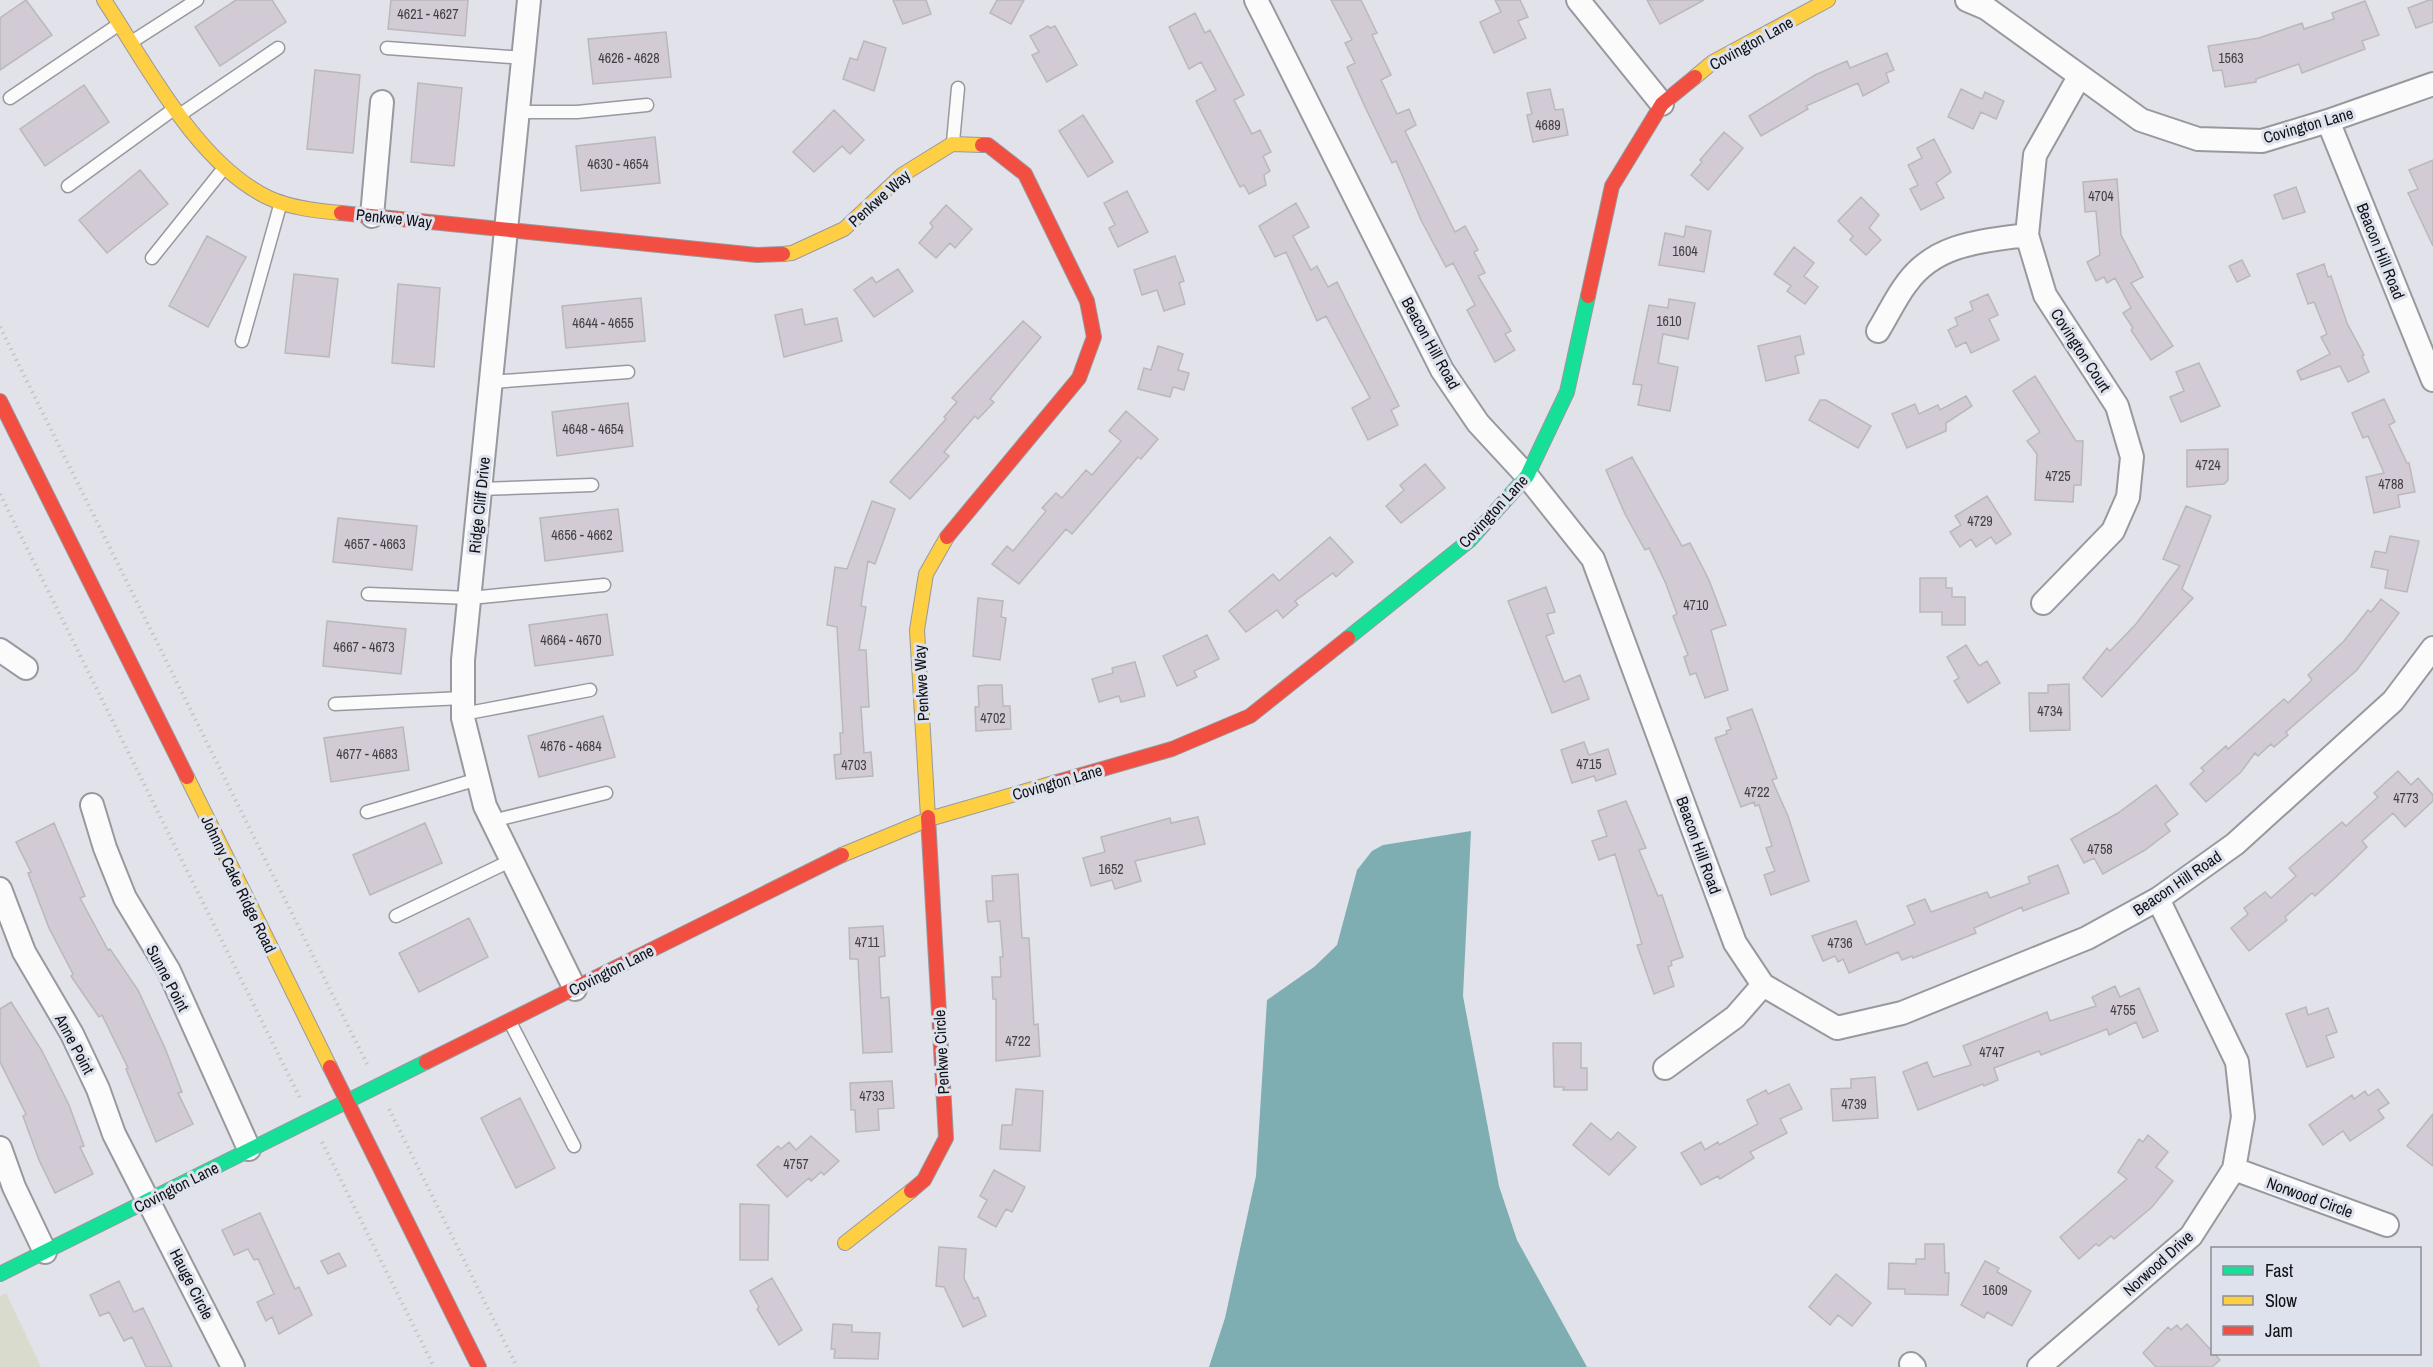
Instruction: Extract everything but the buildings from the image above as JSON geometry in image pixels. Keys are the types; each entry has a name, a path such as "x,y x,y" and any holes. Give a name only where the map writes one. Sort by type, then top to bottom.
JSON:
{"street":[{"name":"Penkwe Way","path":"104,0 195,137 225,167 261,192 310,210 757,255 792,253 844,229 902,175 952,144 988,144 1025,174 1087,301 1094,337 1079,378 952,528 926,574 917,630 929,819"},
{"name":"Ridge Cliff Drive","path":"529,0 463,660 463,706 485,806 575,989"},
{"name":"Beacon Hill Road","path":"1256,0 1442,370 1478,423 1527,476 1593,560 1735,943 1763,985 1837,1028 1912,1008 2087,938 2158,899 2235,844 2385,709 2433,648"},
{"path":"1578,0 1662,104"},
{"name":"Covington Lane","path":"0,1274 849,851 929,819 1172,749 1250,716 1470,540 1527,476 1567,392 1612,186 1662,104 1713,62 1828,0"},
{"name":"Covington Lane","path":"1980,3 2140,120 2198,140 2262,141 2328,121 2433,84"},
{"name":"Covington Court","path":"2043,603 2114,531 2128,496 2132,457 2117,406 2045,295 2027,235 2035,155 2079,77"},
{"path":"372,216 382,102"},
{"name":"Beacon Hill Road","path":"2328,121 2433,380"},
{"path":"1878,331 1907,282 1934,256 1967,243 2027,235"},
{"name":"Johnny Cake Ridge Road","path":"0,400 479,1367"},
{"path":"0,650 26,668"},
{"name":"Sunne Point","path":"92,805 105,849 125,898 169,971 217,1083 249,1149"},
{"name":"Penkwe Circle","path":"845,1243 924,1179 946,1138 929,819"},
{"name":"Anne Point","path":"0,889 24,952 72,1034 98,1089 114,1134 150,1200"},
{"name":"Norwood Drive","path":"2038,1367 2190,1236 2234,1169 2243,1117 2237,1062 2158,899"},
{"path":"1665,1068 1735,1017 1763,985"},
{"path":"0,1148 14,1187 45,1252"},
{"name":"Norwood Circle","path":"2234,1169 2387,1225"},
{"name":"Hauge Circle","path":"150,1200 233,1367"}],"lane":[{"path":"132,42 197,0"},
{"path":"10,98 120,24"},
{"path":"68,186 178,111 278,48"},
{"path":"387,48 524,58"},
{"path":"952,144 958,88"},
{"path":"518,111 577,112 647,105"},
{"path":"152,258 225,167"},
{"path":"242,341 281,201"},
{"path":"491,382 628,372"},
{"path":"480,489 592,485"},
{"path":"368,594 470,598 604,585"},
{"path":"334,704 463,706 590,690"},
{"path":"367,812 478,779"},
{"path":"492,821 606,793"},
{"path":"396,916 512,860"},
{"path":"510,1021 574,1146"}],"path":[{"path":"0,327 517,1367"},
{"path":"0,494 434,1367"}],"shaded area":[{"path":"6,1293 41,1367 0,1367 0,1296"}],"water":[{"path":"1471,831 1463,996 1499,1186 1517,1240 1587,1367 1209,1367 1225,1318 1256,1176 1267,1000 1314,967 1337,945 1357,870 1372,851 1383,845"}],"traffic: fast":[{"path":"1348,638 1470,540 1527,476 1567,392 1588,296"},
{"path":"0,1274 426,1062"}],"traffic: slow":[{"path":"104,0 176,111 196,138 219,162 243,182 269,198 295,207 341,213"},
{"path":"1695,77 1713,62 1828,0"},
{"path":"783,254 792,253 844,229 902,175 952,144 982,145"},
{"path":"928,817 917,630 926,574 947,537"},
{"path":"187,777 330,1067"},
{"path":"842,855 929,819 1057,782"},
{"path":"845,1243 911,1191"}],"traffic: jam":[{"path":"1588,296 1612,186 1662,104 1695,77"},
{"path":"947,537 1079,378 1094,337 1087,301 1025,174 988,145 982,145"},
{"path":"341,213 757,255 783,254"},
{"path":"0,401 187,777"},
{"path":"1057,782 1172,749 1250,716 1348,638"},
{"path":"911,1191 924,1180 946,1138 928,817"},
{"path":"426,1062 842,855"},
{"path":"330,1067 479,1367"}]}
